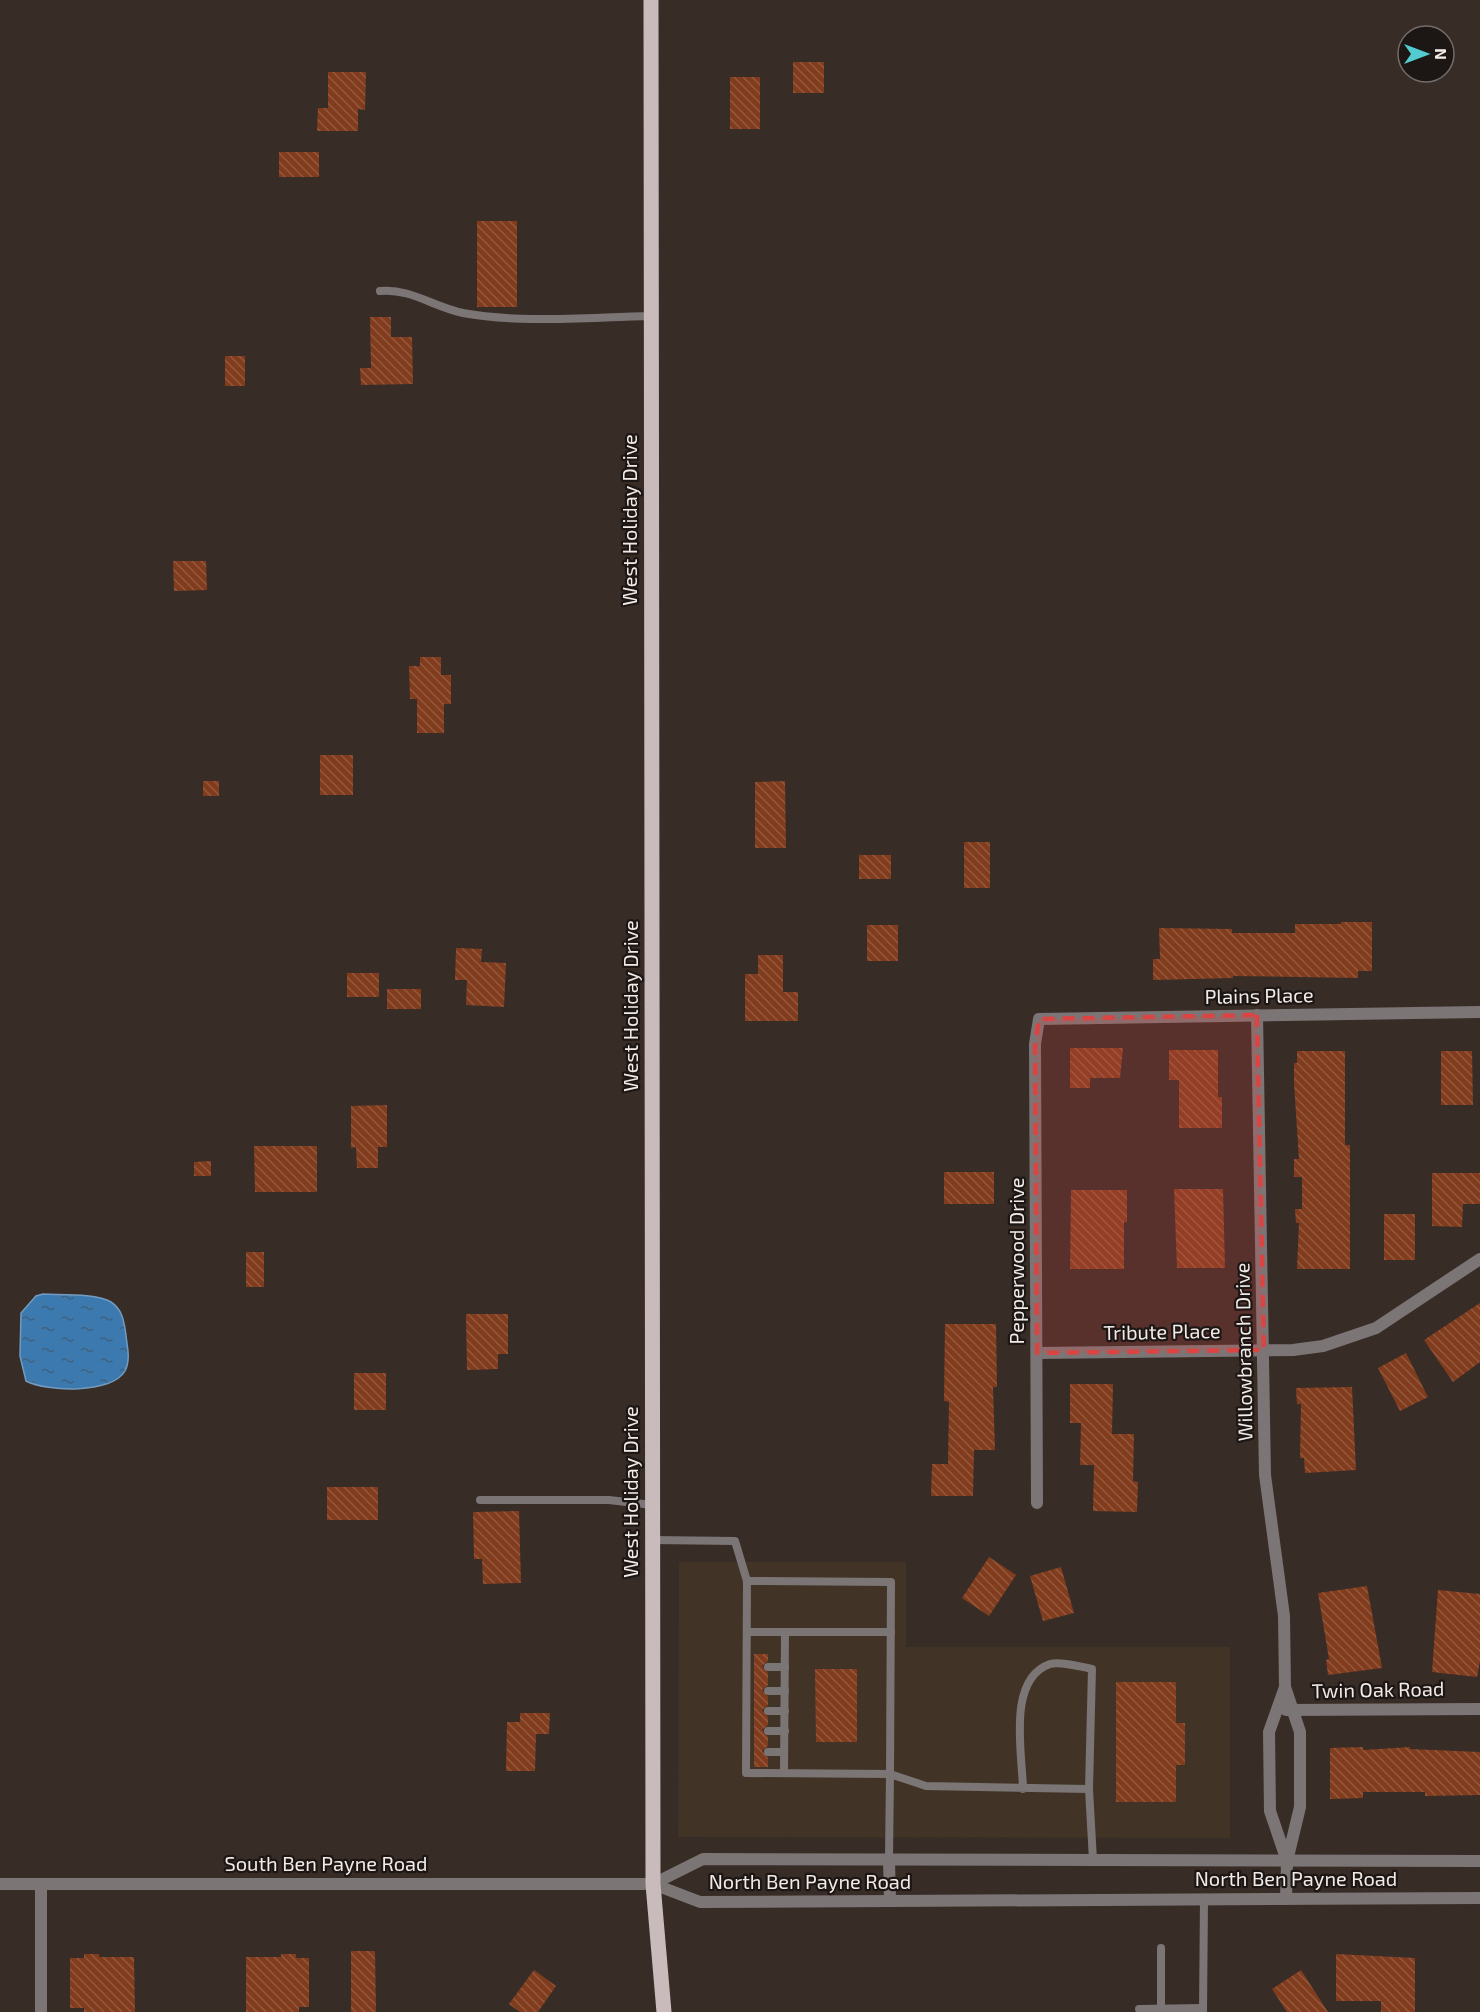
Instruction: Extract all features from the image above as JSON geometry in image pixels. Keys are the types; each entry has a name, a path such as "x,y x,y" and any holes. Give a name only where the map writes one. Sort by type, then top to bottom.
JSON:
{"main road":[{"name":"West Holiday Drive","path":"651,0 653,1884 664,2012"}],"street":[{"name":"Plains Place","path":"1039,1019 1480,1012"},
{"name":"Willowbranch Drive","path":"1257,1015 1265,1475 1284,1616 1286,1687 1300,1732 1300,1807 1287,1861 1286,1899"},
{"name":"Pepperwood Drive","path":"1037,1503 1035,1044 1039,1019"},
{"name":"Tribute Place","path":"1037,1353 1264,1350 1323,1346 1376,1328 1480,1259"},
{"name":"Willowbranch Drive","path":"1286,1687 1269,1732 1270,1811 1287,1861"},
{"name":"Twin Oak Road","path":"1277,1709 1480,1709"},
{"name":"North Ben Payne Road","path":"653,1884 703,1859 1480,1861"},
{"path":"889,1859 890,1901"},
{"name":"South Ben Payne Road","path":"0,1884 653,1884"},
{"path":"40,2012 41,1884"},
{"name":"North Ben Payne Road","path":"653,1884 700,1902 1480,1898"}],"lane":[{"path":"380,291 396,289 462,313 528,318 651,316"},
{"path":"480,1500 609,1500 652,1505"},
{"path":"652,1540 735,1541 747,1581 750,1752 746,1773 890,1774 926,1786 1089,1789"},
{"path":"747,1581 891,1582 889,1859"},
{"path":"747,1632 891,1632"},
{"path":"784,1773 785,1632"},
{"path":"1023,1789 1020,1702 1025,1687 1035,1672 1052,1663 1092,1669 1089,1789 1093,1860"},
{"path":"768,1667 785,1668"},
{"path":"768,1691 785,1691"},
{"path":"768,1711 785,1711"},
{"path":"768,1731 785,1731"},
{"path":"768,1752 784,1752"},
{"path":"1139,2009 1203,2010 1204,1899"},
{"path":"1161,1948 1161,2008"}],"highlighted area":[{"path":"1257,1015 1264,1350 1037,1353 1035,1044 1039,1019"}],"shaded area":[{"path":"679,1562 906,1562 906,1647 1230,1647 1230,1838 678,1837"}],"water":[{"path":"43,1294 97,1297 115,1305 124,1321 128,1353 125,1371 118,1378 107,1384 78,1389 48,1387 26,1381 20,1356 21,1313 36,1296"}],"building":[{"path":"793,62 824,62 824,93 793,93"},
{"path":"328,72 366,72 365,110 358,109 358,131 317,131 318,108 328,108"},
{"path":"730,77 760,77 760,129 730,129"},
{"path":"279,152 319,152 319,177 279,177"},
{"path":"477,221 517,221 517,307 477,307"},
{"path":"370,317 391,317 391,337 412,337 413,384 361,385 360,368 371,368"},
{"path":"225,356 245,356 245,386 225,386"},
{"path":"173,561 206,561 207,590 174,591"},
{"path":"420,657 441,657 441,675 451,675 451,704 444,704 444,733 417,733 417,699 410,699 409,666 420,666"},
{"path":"320,755 353,755 353,795 320,795"},
{"path":"203,781 219,781 219,796 203,796"},
{"path":"785,781 786,848 755,848 755,782"},
{"path":"964,842 990,842 990,888 964,888"},
{"path":"859,855 891,855 891,879 859,879"},
{"path":"1341,922 1372,922 1372,971 1358,971 1358,978 1233,976 1233,978 1153,980 1153,959 1160,959 1159,928 1232,929 1232,933 1295,933 1295,924 1341,924"},
{"path":"867,925 898,925 898,961 867,961"},
{"path":"456,948 482,949 481,962 506,963 504,1007 466,1005 467,980 455,980"},
{"path":"758,955 783,955 783,992 798,992 798,1021 745,1021 745,974 758,974"},
{"path":"347,973 379,973 379,997 347,997"},
{"path":"387,989 421,989 421,1009 387,1009"},
{"path":"1070,1048 1123,1048 1120,1078 1090,1078 1090,1088 1070,1088"},
{"path":"1169,1050 1218,1050 1218,1097 1222,1097 1222,1128 1179,1128 1179,1080 1169,1080"},
{"path":"1297,1051 1345,1051 1345,1145 1350,1145 1350,1269 1297,1269 1299,1223 1296,1223 1295,1209 1302,1209 1302,1177 1294,1177 1294,1159 1299,1159 1294,1083 1294,1063 1297,1063"},
{"path":"1441,1051 1472,1051 1473,1105 1441,1105"},
{"path":"387,1105 387,1147 378,1147 378,1168 357,1168 356,1147 351,1148 351,1106"},
{"path":"254,1146 317,1146 317,1192 255,1192"},
{"path":"211,1161 211,1176 194,1176 194,1162"},
{"path":"944,1172 994,1172 994,1204 944,1204"},
{"path":"1432,1173 1480,1173 1480,1204 1463,1204 1462,1227 1432,1226"},
{"path":"1174,1189 1223,1189 1225,1268 1177,1268"},
{"path":"1071,1190 1127,1190 1124,1269 1070,1269"},
{"path":"1384,1214 1415,1214 1415,1260 1384,1260"},
{"path":"246,1252 264,1252 264,1287 246,1287"},
{"path":"1480,1303 1480,1362 1453,1382 1424,1340"},
{"path":"466,1314 508,1314 508,1354 498,1354 498,1369 467,1370"},
{"path":"945,1324 996,1324 997,1387 993,1387 995,1450 974,1450 973,1496 931,1496 932,1464 948,1464 949,1402 944,1401"},
{"path":"1406,1353 1428,1397 1400,1411 1378,1368"},
{"path":"354,1373 386,1373 386,1410 354,1410"},
{"path":"1070,1384 1113,1384 1112,1434 1134,1434 1133,1481 1138,1482 1137,1512 1093,1511 1094,1465 1080,1465 1081,1423 1070,1423"},
{"path":"1352,1387 1356,1470 1305,1473 1304,1458 1300,1458 1301,1404 1297,1404 1296,1388"},
{"path":"327,1487 378,1487 378,1520 327,1520"},
{"path":"519,1511 521,1583 483,1584 482,1559 474,1559 473,1512"},
{"path":"989,1557 1016,1575 989,1616 962,1598"},
{"path":"1061,1567 1074,1613 1043,1621 1030,1576"},
{"path":"1367,1586 1382,1668 1328,1675 1326,1660 1329,1659 1318,1593"},
{"path":"1438,1590 1480,1594 1480,1661 1477,1677 1432,1672"},
{"path":"754,1654 768,1654 768,1661 762,1666 768,1673 768,1685 762,1690 768,1697 768,1705 762,1710 768,1717 768,1725 762,1730 768,1737 768,1746 762,1751 768,1758 768,1767 754,1767"},
{"path":"815,1669 857,1669 857,1742 816,1742"},
{"path":"1116,1682 1176,1682 1176,1723 1185,1723 1185,1765 1176,1765 1176,1802 1116,1802"},
{"path":"520,1713 550,1713 549,1734 536,1734 535,1771 506,1771 507,1722 520,1722"},
{"path":"1363,1747 1363,1750 1410,1747 1410,1749 1480,1752 1480,1795 1425,1796 1425,1792 1363,1792 1363,1798 1330,1799 1330,1748"},
{"path":"351,1951 375,1951 376,2012 351,2012"},
{"path":"84,1954 99,1954 99,1957 134,1957 135,2012 84,2012 84,2008 70,2008 70,1958 84,1958"},
{"path":"281,1954 296,1954 296,1958 309,1958 309,2007 299,2007 299,2012 246,2012 246,1957 281,1957"},
{"path":"1336,1954 1415,1958 1415,2012 1381,2012 1381,2001 1336,2001"},
{"path":"534,1970 556,1986 538,2012 520,2012 509,2004"},
{"path":"1301,1970 1328,2012 1287,2012 1272,1989"}]}
